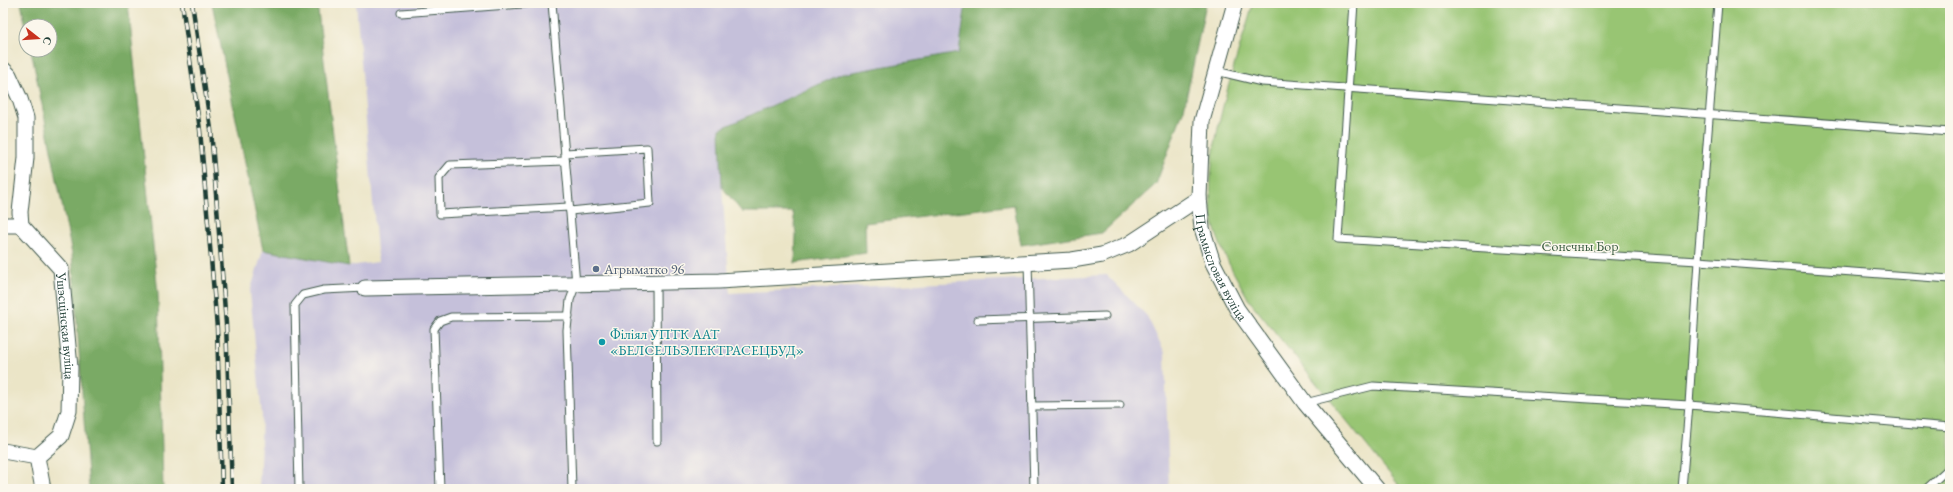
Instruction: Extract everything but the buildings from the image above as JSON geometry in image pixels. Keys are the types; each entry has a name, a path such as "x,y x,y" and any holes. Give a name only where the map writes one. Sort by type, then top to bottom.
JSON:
{"street":[{"name":"Прамысловая вуліца","path":"1235,3 1202,121 1199,198 1202,228 1211,256 1237,309 1305,403 1377,489"},
{"path":"3,225 21,225 20,212 26,158 26,118 20,99 6,72"},
{"path":"365,288 719,281 1072,260 1102,255 1130,244 1199,198"},
{"name":"Ушэсцінская вуліца","path":"21,225 61,269 70,368 70,397 67,422 61,436 37,457"},
{"path":"3,451 37,457 43,489"}],"lane":[{"path":"401,13 535,3"},
{"path":"552,3 576,284 570,300 567,330 572,489"},
{"path":"1354,3 1338,239 1950,278"},
{"path":"1682,489 1718,3"},
{"path":"1216,71 1262,82 1709,113 1950,132"},
{"path":"565,153 647,148 650,203 569,209 440,214 439,178 450,165 565,161"},
{"path":"1028,262 1034,489"},
{"path":"656,282 657,441"},
{"path":"299,489 295,305 303,295 324,290 365,288"},
{"path":"440,489 434,329 440,321 451,317 569,316"},
{"path":"978,320 1105,316"},
{"path":"1305,403 1373,386 1689,405 1950,427"},
{"path":"1032,406 1120,405"},
{"path":"1926,489 1950,467"}],"shaded area":[{"path":"356,3 966,3 959,53 842,74 720,129 722,187 730,293 1107,275 1147,316 1165,353 1169,489 259,489 262,416 250,292 263,250 349,266 378,262"}],"green space":[{"path":"21,3 128,3 158,294 163,489 89,489 72,254 33,58 58,58 58,18 24,18"},
{"path":"212,3 317,3 349,266 263,250"},
{"path":"966,3 1206,3 1184,109 1156,184 1102,233 1021,245 1014,205 865,223 866,253 795,263 796,234 793,212 742,212 722,187 720,129 842,74 959,53"},
{"name":"Сонечны Бор","path":"1253,3 1950,3 1950,489 1402,489 1249,300 1225,255 1217,236 1214,226 1211,201 1211,173 1215,144 1229,84"}],"railway":[{"path":"182,3 200,130 217,328 222,489"},
{"path":"192,3 211,129 226,324 232,489"}],"place":[{"name":"Агрыматко 96","path":"596,269"},
{"name":"Філіял УПТК ААТ «БЕЛСЕЛЬЭЛЕКТРАСЕЦБУД»","path":"602,342"}]}
